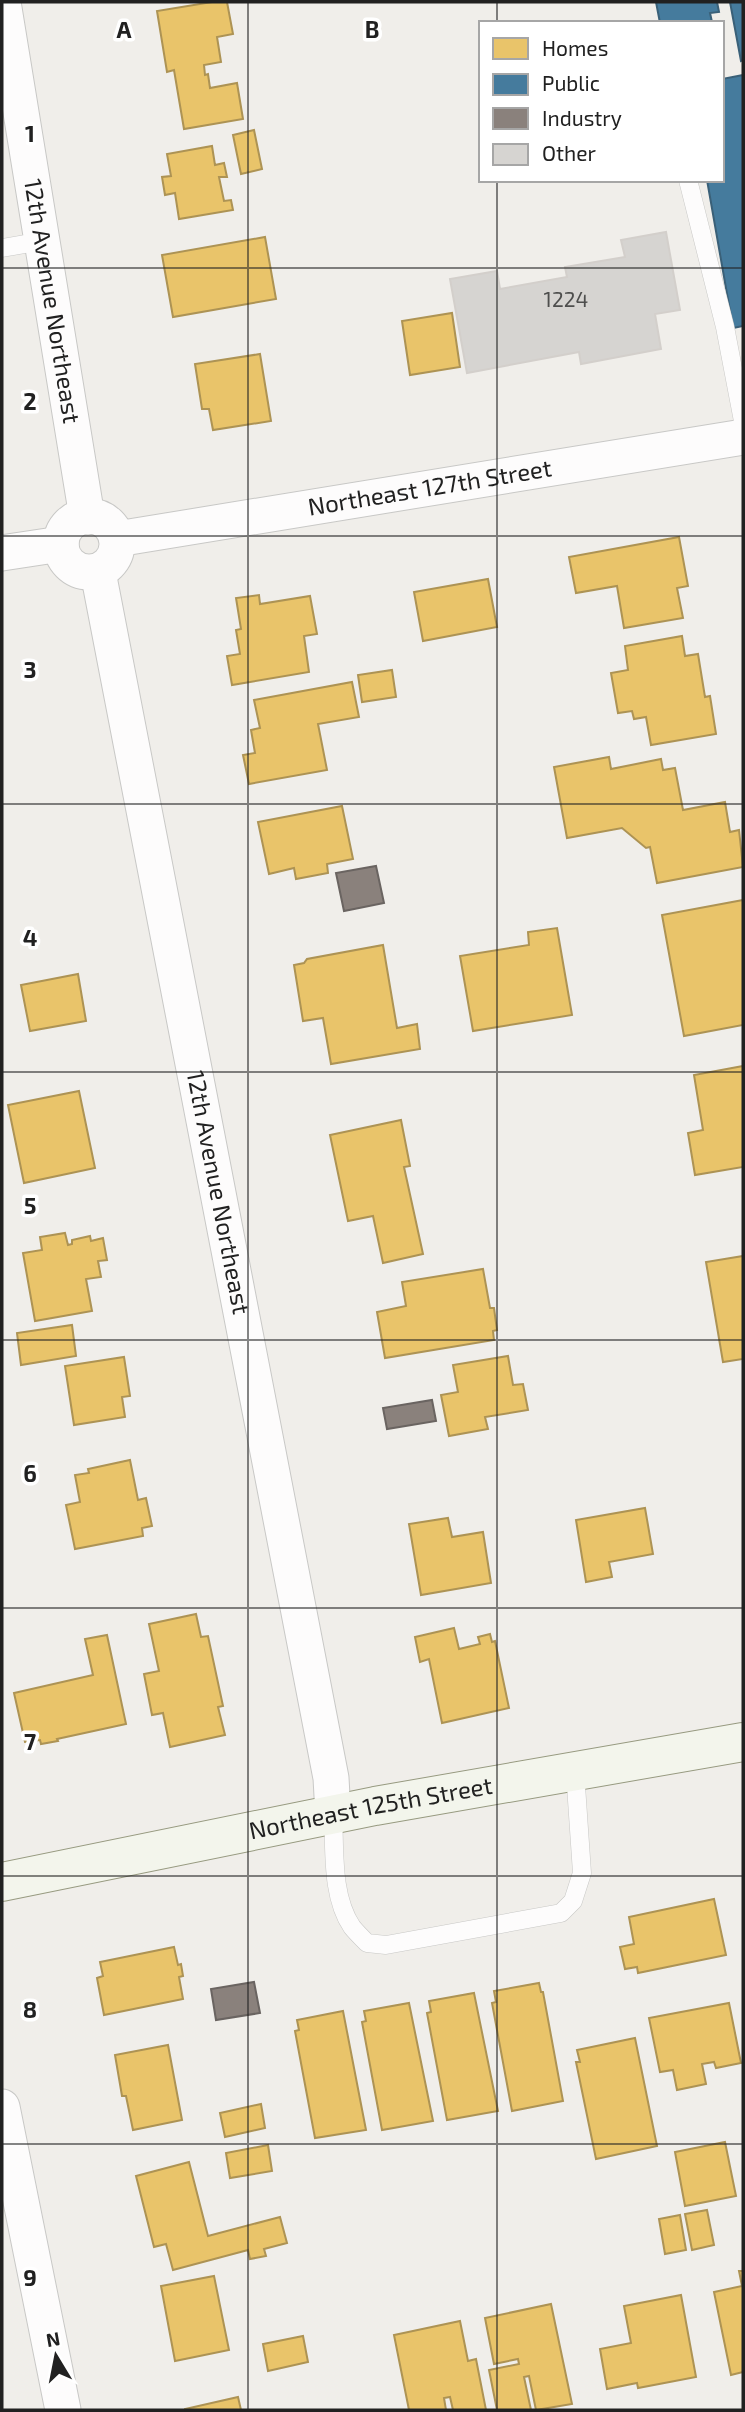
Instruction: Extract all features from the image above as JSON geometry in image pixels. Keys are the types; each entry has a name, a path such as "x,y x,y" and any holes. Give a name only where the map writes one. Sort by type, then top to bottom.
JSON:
{"main road":[{"name":"Northeast 125th Street","path":"2,1882 333,1814 743,1742"}],"street":[{"name":"12th Avenue Northeast","path":"3,2 12,115 42,242 87,517"},
{"name":"Northeast 127th Street","path":"117,539 743,437"},
{"path":"87,517 102,519 110,525 117,539 117,552 112,561 98,572 89,573 72,567 66,561 61,544 66,527 74,520 87,517"},
{"path":"2,553 61,544"},
{"name":"12th Avenue Northeast","path":"98,572 331,1778 333,1814"},
{"path":"2,2107 63,2410"}],"lane":[{"path":"689,182 725,327 743,421"},
{"path":"2,248 42,242"},
{"path":"333,1814 337,1882 342,1904 352,1926 367,1943 386,1945 561,1913 573,1901 582,1873 575,1771"}],"building: Homes":[{"path":"227,2 233,34 217,37 221,62 204,65 205,75 208,74 210,88 237,83 243,119 184,129 174,70 167,72 157,11"},
{"path":"254,130 262,169 241,174 233,135"},
{"path":"212,146 215,165 224,163 227,177 219,177 224,201 231,200 233,210 179,219 175,193 165,195 162,177 171,176 167,154"},
{"path":"265,237 276,299 173,317 162,255"},
{"path":"452,313 460,367 410,375 402,321"},
{"path":"260,354 271,421 213,430 209,409 202,409 195,364"},
{"path":"679,537 688,586 677,588 683,618 624,628 617,586 576,593 569,557"},
{"path":"488,579 497,627 423,641 414,592"},
{"path":"259,595 260,604 310,596 317,634 304,636 309,672 232,685 227,656 240,654 236,630 241,629 236,598"},
{"path":"682,636 685,656 698,654 705,697 710,696 716,734 651,745 646,717 634,719 632,711 618,713 611,673 628,670 625,646"},
{"path":"392,670 396,697 362,702 358,675"},
{"path":"352,682 359,717 318,724 327,770 249,784 243,755 255,753 251,730 260,728 254,700"},
{"path":"609,757 611,769 661,759 663,770 675,768 683,810 725,802 730,832 739,830 743,867 657,883 650,847 646,848 622,828 567,838 554,767"},
{"path":"342,806 353,859 327,864 328,873 296,879 294,868 269,874 258,822"},
{"path":"743,900 743,1025 684,1036 662,915"},
{"path":"557,928 572,1015 473,1031 460,956 529,945 528,932"},
{"path":"383,945 397,1028 417,1024 420,1049 331,1064 323,1018 303,1021 294,965 304,963 307,959"},
{"path":"78,974 86,1021 30,1031 21,985"},
{"path":"743,1066 743,1167 695,1175 688,1133 703,1130 694,1075"},
{"path":"79,1091 95,1168 24,1183 8,1105"},
{"path":"401,1120 410,1166 404,1167 423,1254 383,1263 373,1216 348,1221 330,1135"},
{"path":"65,1233 68,1245 72,1244 72,1240 90,1236 91,1241 103,1238 107,1260 98,1261 101,1277 86,1279 92,1311 35,1321 23,1253 42,1250 40,1237"},
{"path":"743,1256 743,1359 723,1362 706,1262"},
{"path":"483,1269 490,1308 494,1308 497,1330 493,1331 494,1340 385,1358 377,1312 406,1306 402,1282"},
{"path":"72,1325 76,1356 21,1365 17,1333"},
{"path":"508,1356 513,1385 523,1384 528,1410 485,1417 488,1429 449,1436 441,1395 458,1392 453,1365"},
{"path":"124,1357 130,1396 122,1397 125,1417 74,1425 65,1366"},
{"path":"130,1460 138,1500 146,1498 152,1526 142,1528 143,1536 75,1549 66,1505 80,1502 75,1475 89,1473 88,1469"},
{"path":"645,1508 653,1554 609,1562 612,1577 586,1582 576,1520"},
{"path":"448,1518 452,1537 483,1532 491,1583 421,1595 409,1524"},
{"path":"196,1614 201,1637 208,1636 223,1706 218,1707 225,1735 170,1747 163,1713 152,1715 144,1674 159,1671 149,1624"},
{"path":"454,1628 459,1649 480,1644 478,1637 490,1634 492,1642 495,1641 509,1708 442,1723 429,1659 420,1662 415,1637"},
{"path":"107,1635 126,1724 57,1739 58,1741 41,1744 40,1740 25,1742 14,1693 93,1675 85,1639"},
{"path":"714,1899 726,1955 638,1973 637,1967 625,1969 620,1947 634,1944 629,1917"},
{"path":"174,1947 178,1965 181,1964 183,1976 179,1977 183,1999 104,2015 97,1978 103,1976 100,1962"},
{"path":"539,1983 543,1992 563,2101 512,2111 492,2003 496,2002 494,1991"},
{"path":"474,1993 498,2111 447,2120 427,2013 431,2012 429,2001"},
{"path":"409,2003 433,2121 382,2130 362,2022 366,2021 364,2011"},
{"path":"729,2003 741,2063 716,2068 714,2062 702,2064 706,2084 677,2090 673,2070 660,2072 649,2018"},
{"path":"343,2011 366,2130 315,2138 295,2031 299,2030 297,2020"},
{"path":"635,2038 657,2146 596,2159 576,2062 580,2062 577,2050"},
{"path":"168,2045 182,2120 133,2130 126,2096 122,2096 115,2055"},
{"path":"261,2104 265,2128 225,2137 220,2113"},
{"path":"725,2142 736,2196 685,2206 675,2152"},
{"path":"268,2145 272,2171 230,2178 226,2153"},
{"path":"189,2162 208,2236 280,2217 287,2243 264,2249 266,2256 250,2259 248,2250 173,2270 166,2244 154,2247 136,2176"},
{"path":"707,2210 714,2245 692,2250 685,2214"},
{"path":"680,2215 686,2250 665,2254 659,2219"},
{"path":"739,2271 743,2271 743,2372 731,2375 714,2292 742,2286"},
{"path":"214,2276 229,2350 175,2361 161,2286"},
{"path":"681,2295 696,2377 638,2388 637,2383 607,2389 600,2349 631,2343 624,2306"},
{"path":"551,2304 572,2404 536,2410 529,2376 524,2377 531,2410 497,2410 489,2370 519,2364 518,2359 494,2364 485,2318"},
{"path":"460,2321 468,2361 476,2359 486,2410 453,2410 450,2397 444,2398 446,2410 409,2410 394,2335"},
{"path":"303,2336 308,2362 268,2371 263,2344"},
{"path":"238,2397 241,2410 185,2410 185,2409"}],"building: Public":[{"path":"656,2 717,2 719,12 710,13 712,21 660,21"},
{"path":"730,2 743,2 741,61"},
{"path":"743,75 743,326 733,328 707,182 724,182 724,79"}],"building: Industry":[{"path":"376,866 384,903 344,911 336,873"},
{"path":"432,1400 436,1421 387,1429 383,1408"},
{"path":"254,1982 260,2013 216,2020 211,1989"}],"building: Other":[{"path":"666,232 680,310 655,314 661,349 581,364 579,352 467,373 450,279 497,271 500,289 567,277 565,267 625,257 621,240"}]}
